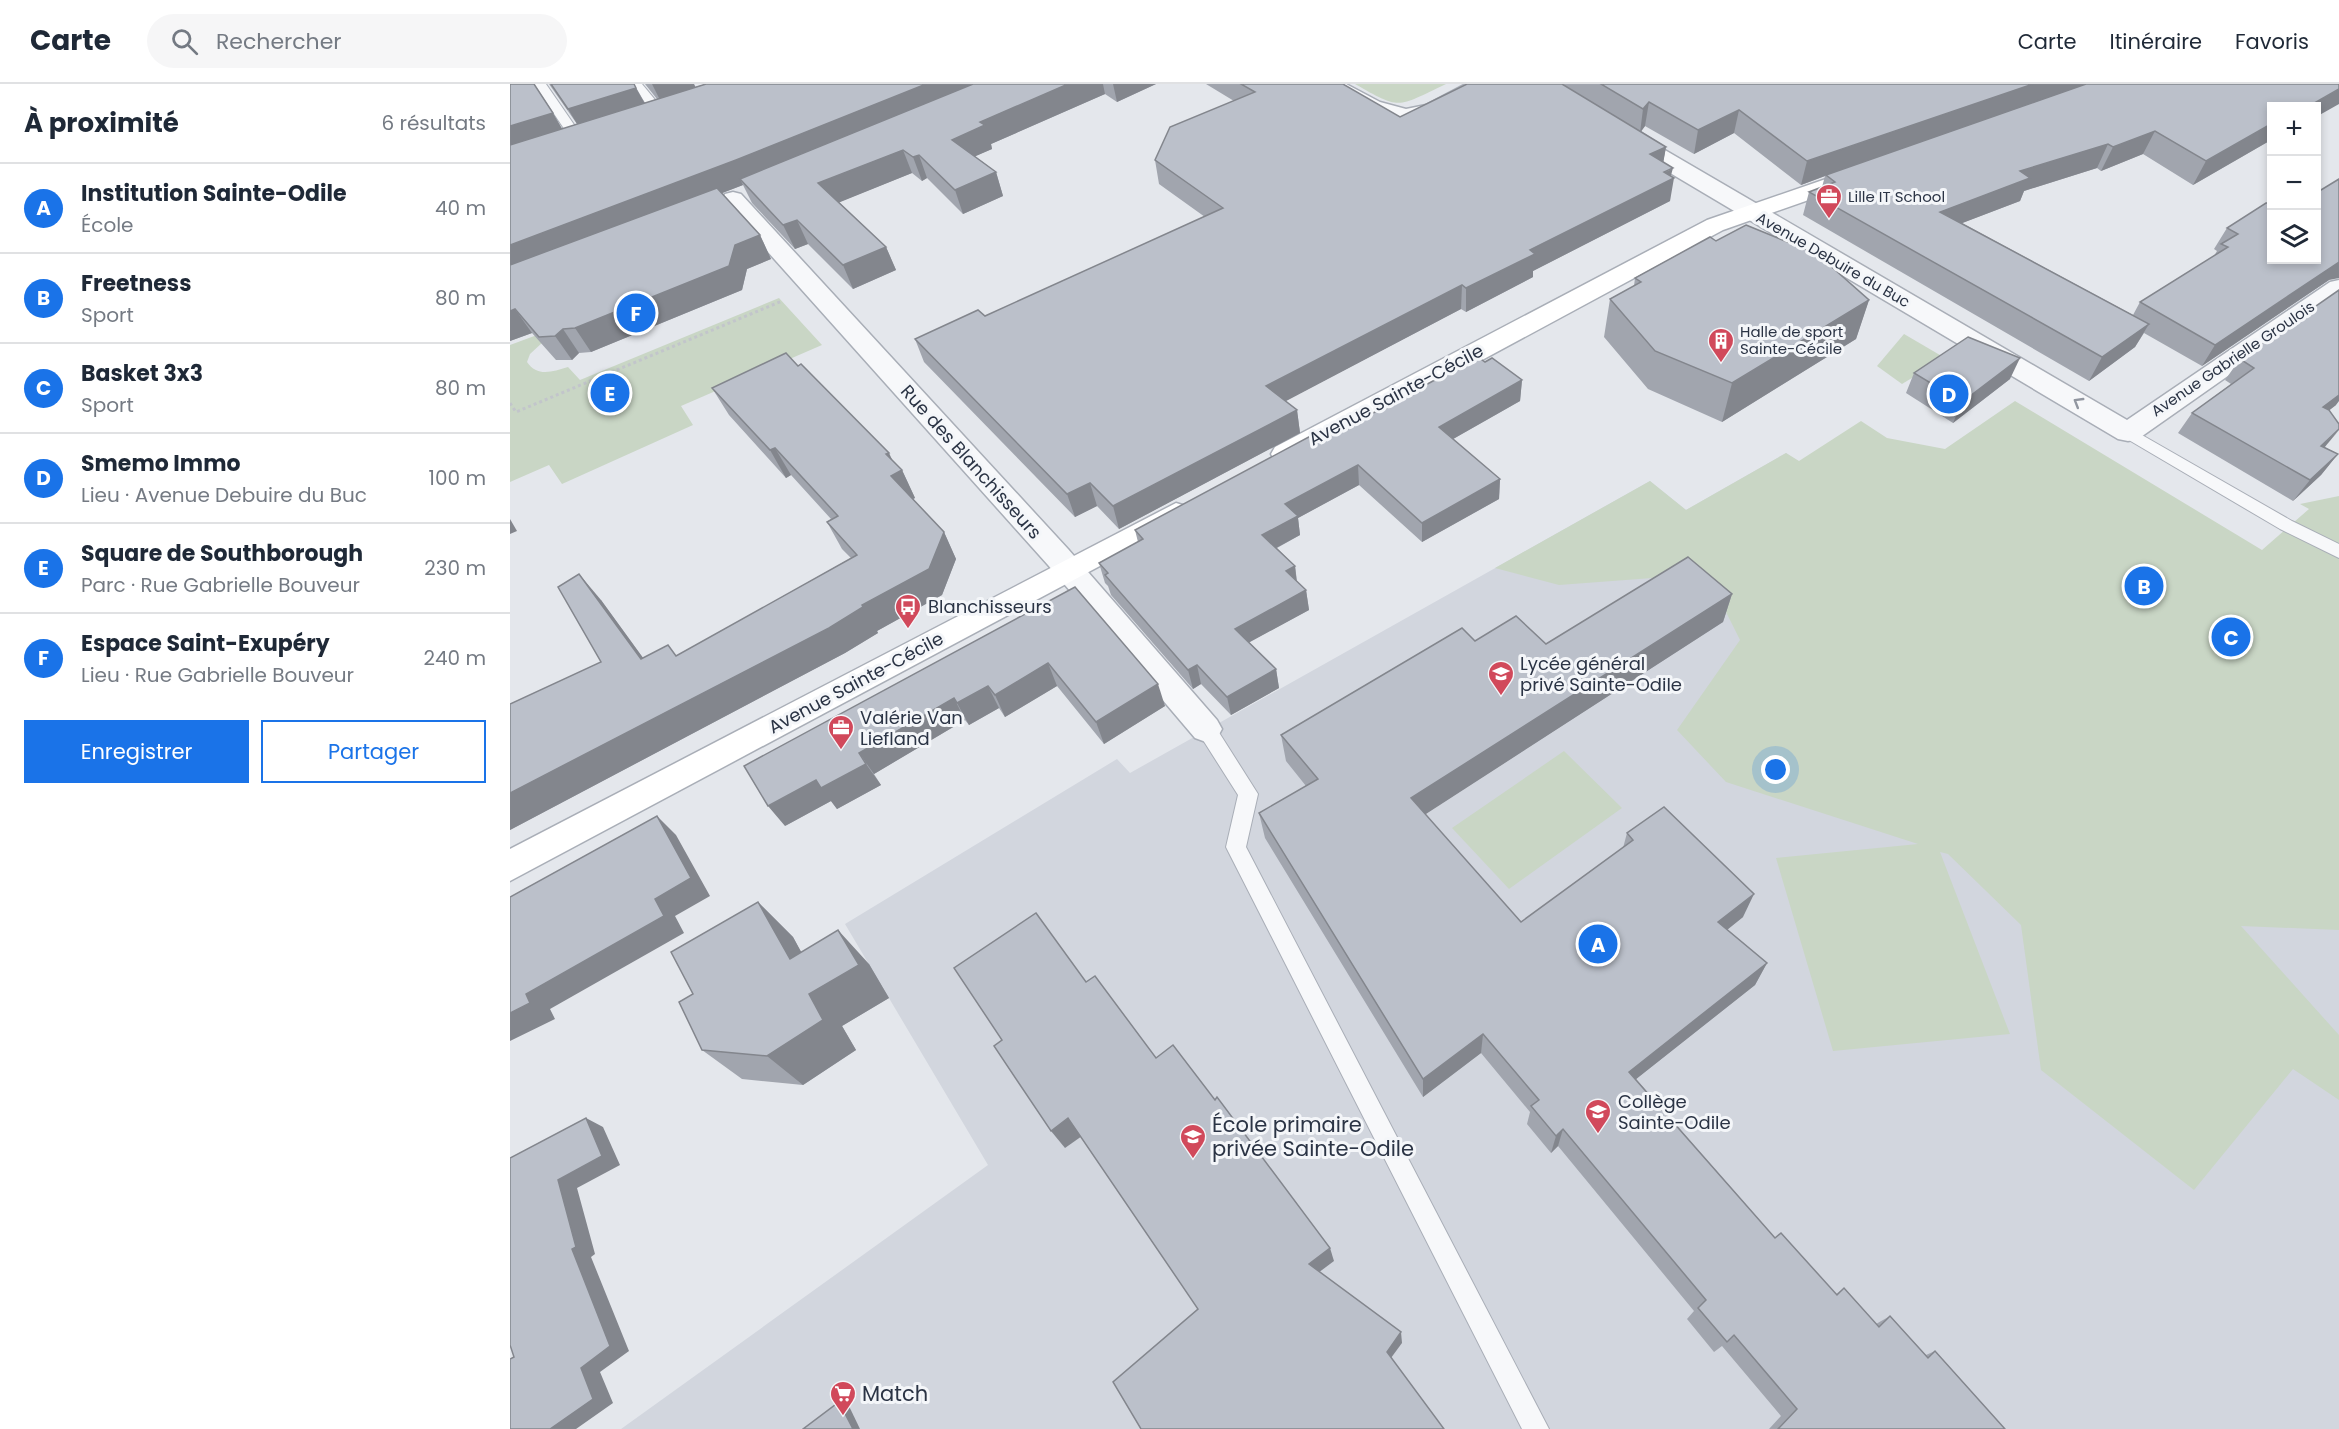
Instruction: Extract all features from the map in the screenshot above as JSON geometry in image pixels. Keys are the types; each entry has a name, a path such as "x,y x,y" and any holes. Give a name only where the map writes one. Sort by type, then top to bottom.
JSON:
{"street":[{"path":"1331,84 1378,111 1399,114 1419,114 1482,84"},
{"path":"641,123 672,113"},
{"name":"Avenue Debuire du Buc","path":"1605,124 1750,212 2128,432"},
{"name":"Avenue Sainte-Cécile","path":"1265,465 1715,225 1872,171"},
{"name":"Rue des Blanchisseurs","path":"733,199 1069,571 1206,729"},
{"name":"Avenue Gabrielle Groulois","path":"2128,432 2339,287"},
{"name":"Avenue Sainte-Cécile","path":"510,866 1203,498"}],"lane":[{"path":"540,84 580,142"},
{"path":"636,84 672,113"},
{"path":"2128,432 2286,525 2339,552"},
{"path":"1206,729 1248,795 1236,847 1536,1429"}],"path":[{"path":"510,414 813,288"},
{"path":"510,403 516,412"}],"shaded area":[{"path":"1786,453 2339,830 2339,1429 621,1429 988,1165 845,924 1117,759 1130,773 1650,481 1686,510"}],"green space":[{"path":"1355,84 1446,84 1418,98 1400,103 1382,99"},
{"path":"779,298 822,345 681,406 693,425 562,484 549,465 510,482 510,345 537,335 543,342 530,354 527,362 531,367 545,372 568,367 580,380"},
{"path":"1904,334 1945,358 1902,384 1877,366"},
{"path":"2015,401 2262,550 2309,509 2300,504 2339,496 2339,930 2241,926 2339,1035 2339,1100 2293,1069 2194,1190 2041,1070 2021,925 1948,854 1940,852 2010,1034 1833,1051 1776,858 1918,844 1726,782 1677,730 1740,640 1716,592 1679,576 1559,585 1495,568 1650,481 1686,510 1786,453 1799,461 1861,421 1887,438 1945,449"},
{"path":"1564,751 1622,808 1509,889 1452,828"}],"building":[{"path":"510,84 534,84 553,113 510,126"},
{"path":"551,84 634,84 636,88 568,109"},
{"path":"706,84 926,84 736,160 510,245 510,145"},
{"path":"973,84 1068,84 980,122 985,125 952,140 996,172 955,190 919,155 913,157 903,150 818,183 886,247 843,265 797,220 783,225 740,179"},
{"path":"1241,84 1343,84 1400,117 1467,84 1562,84 1666,147 1650,154 1673,168 1664,172 1674,178 1530,250 1535,254 1466,288 1462,285 1266,386 1297,410 1113,506 1090,483 1067,494 915,339 978,310 985,316 1223,208 1155,160 1170,127 1255,92"},
{"path":"1601,84 2033,84 1807,161 1739,110 1698,130 1649,102 1643,109"},
{"path":"2086,84 2339,84 2339,89 2316,102 2267,102 2267,126 2206,161 2155,131 2113,147 2108,144 2020,171 2030,178 1940,212 2149,324 2102,357 1809,192 1835,182 1826,175"},
{"path":"2339,179 2339,262 2215,345 2140,302 2228,247 2221,244 2238,234 2227,228 2266,203 2267,264 2321,264 2321,190"},
{"path":"717,188 760,235 735,245 729,266 575,328 563,329 555,336 539,337 515,309 510,311 510,265"},
{"path":"1746,225 1817,254 1869,300 1732,383 1655,351 1610,299 1641,282 1635,278 1710,237 1716,241"},
{"path":"2339,290 2339,395 2323,407 2329,410 2339,424 2339,429 2321,446 2338,454 2310,480 2192,413 2254,368 2240,359"},
{"path":"1968,337 2020,358 1962,402 1914,373"},
{"path":"786,353 798,366 801,364 889,453 886,454 902,470 891,476 944,532 929,569 862,605 863,607 829,628 510,793 510,704 601,662 558,587 579,574 641,659 668,645 676,656 857,555 827,522 838,516 775,448 770,450 712,388"},
{"path":"1478,357 1485,362 1492,358 1522,380 1439,427 1500,479 1422,523 1358,465 1285,504 1298,516 1262,535 1295,566 1286,571 1306,590 1235,629 1276,669 1227,697 1197,665 1188,670 1105,575 1108,573 1099,563 1143,539 1135,530 1320,431 1328,437"},
{"path":"1688,557 1732,594 1411,798 1521,922 1633,840 1627,833 1664,807 1754,894 1718,922 1767,963 1629,1072 1775,1238 1781,1233 1837,1295 1844,1288 1879,1327 1890,1316 1928,1358 1935,1351 2005,1429 1778,1429 1797,1409 1734,1335 1727,1342 1698,1308 1706,1300 1563,1129 1556,1136 1531,1106 1539,1100 1483,1034 1423,1079 1259,813 1318,779 1281,735 1462,628 1475,641 1516,616 1546,644"},
{"path":"1075,587 1158,684 1096,722 1048,663 995,695 988,686 957,703 954,698 859,753 866,764 821,788 816,780 768,806 744,766"},
{"path":"657,816 691,878 655,899 664,916 526,994 530,1003 510,1013 510,897"},
{"path":"758,902 790,959 838,930 859,965 809,994 823,1020 767,1056 702,1050 679,1002 693,994 671,952"},
{"path":"1036,913 1086,982 1095,976 1156,1058 1173,1045 1215,1100 1217,1097 1330,1248 1309,1264 1401,1332 1387,1352 1444,1429 1141,1429 1113,1382 1198,1309 1068,1118 1051,1131 994,1046 1002,1040 954,968"},
{"path":"586,1118 602,1156 558,1180 576,1247 572,1249 610,1346 581,1368 593,1399 550,1429 510,1429 510,1359 514,1357 510,1345 510,1158"},
{"path":"839,1402 853,1429 803,1429"}],"place":[{"name":"Lille IT School","path":"1829,220"},
{"name":"Espace Saint-Exupéry","path":"636,313"},
{"name":"Halle de sport Sainte-Cécile","path":"1721,364"},
{"name":"Square de Southborough","path":"610,393"},
{"name":"Smemo Immo","path":"1949,394"},
{"name":"Freetness","path":"2144,586"},
{"name":"Blanchisseurs","path":"908,630"},
{"name":"Basket 3x3","path":"2231,637"},
{"name":"Lycée général privé Sainte-Odile","path":"1501,697"},
{"name":"Valérie Van Liefland","path":"841,751"},
{"name":"Institution Sainte-Odile","path":"1598,944"},
{"name":"Collège Sainte-Odile","path":"1598,1135"},
{"name":"École primaire privée Sainte-Odile","path":"1193,1160"},
{"name":"Match","path":"843,1417"}]}
